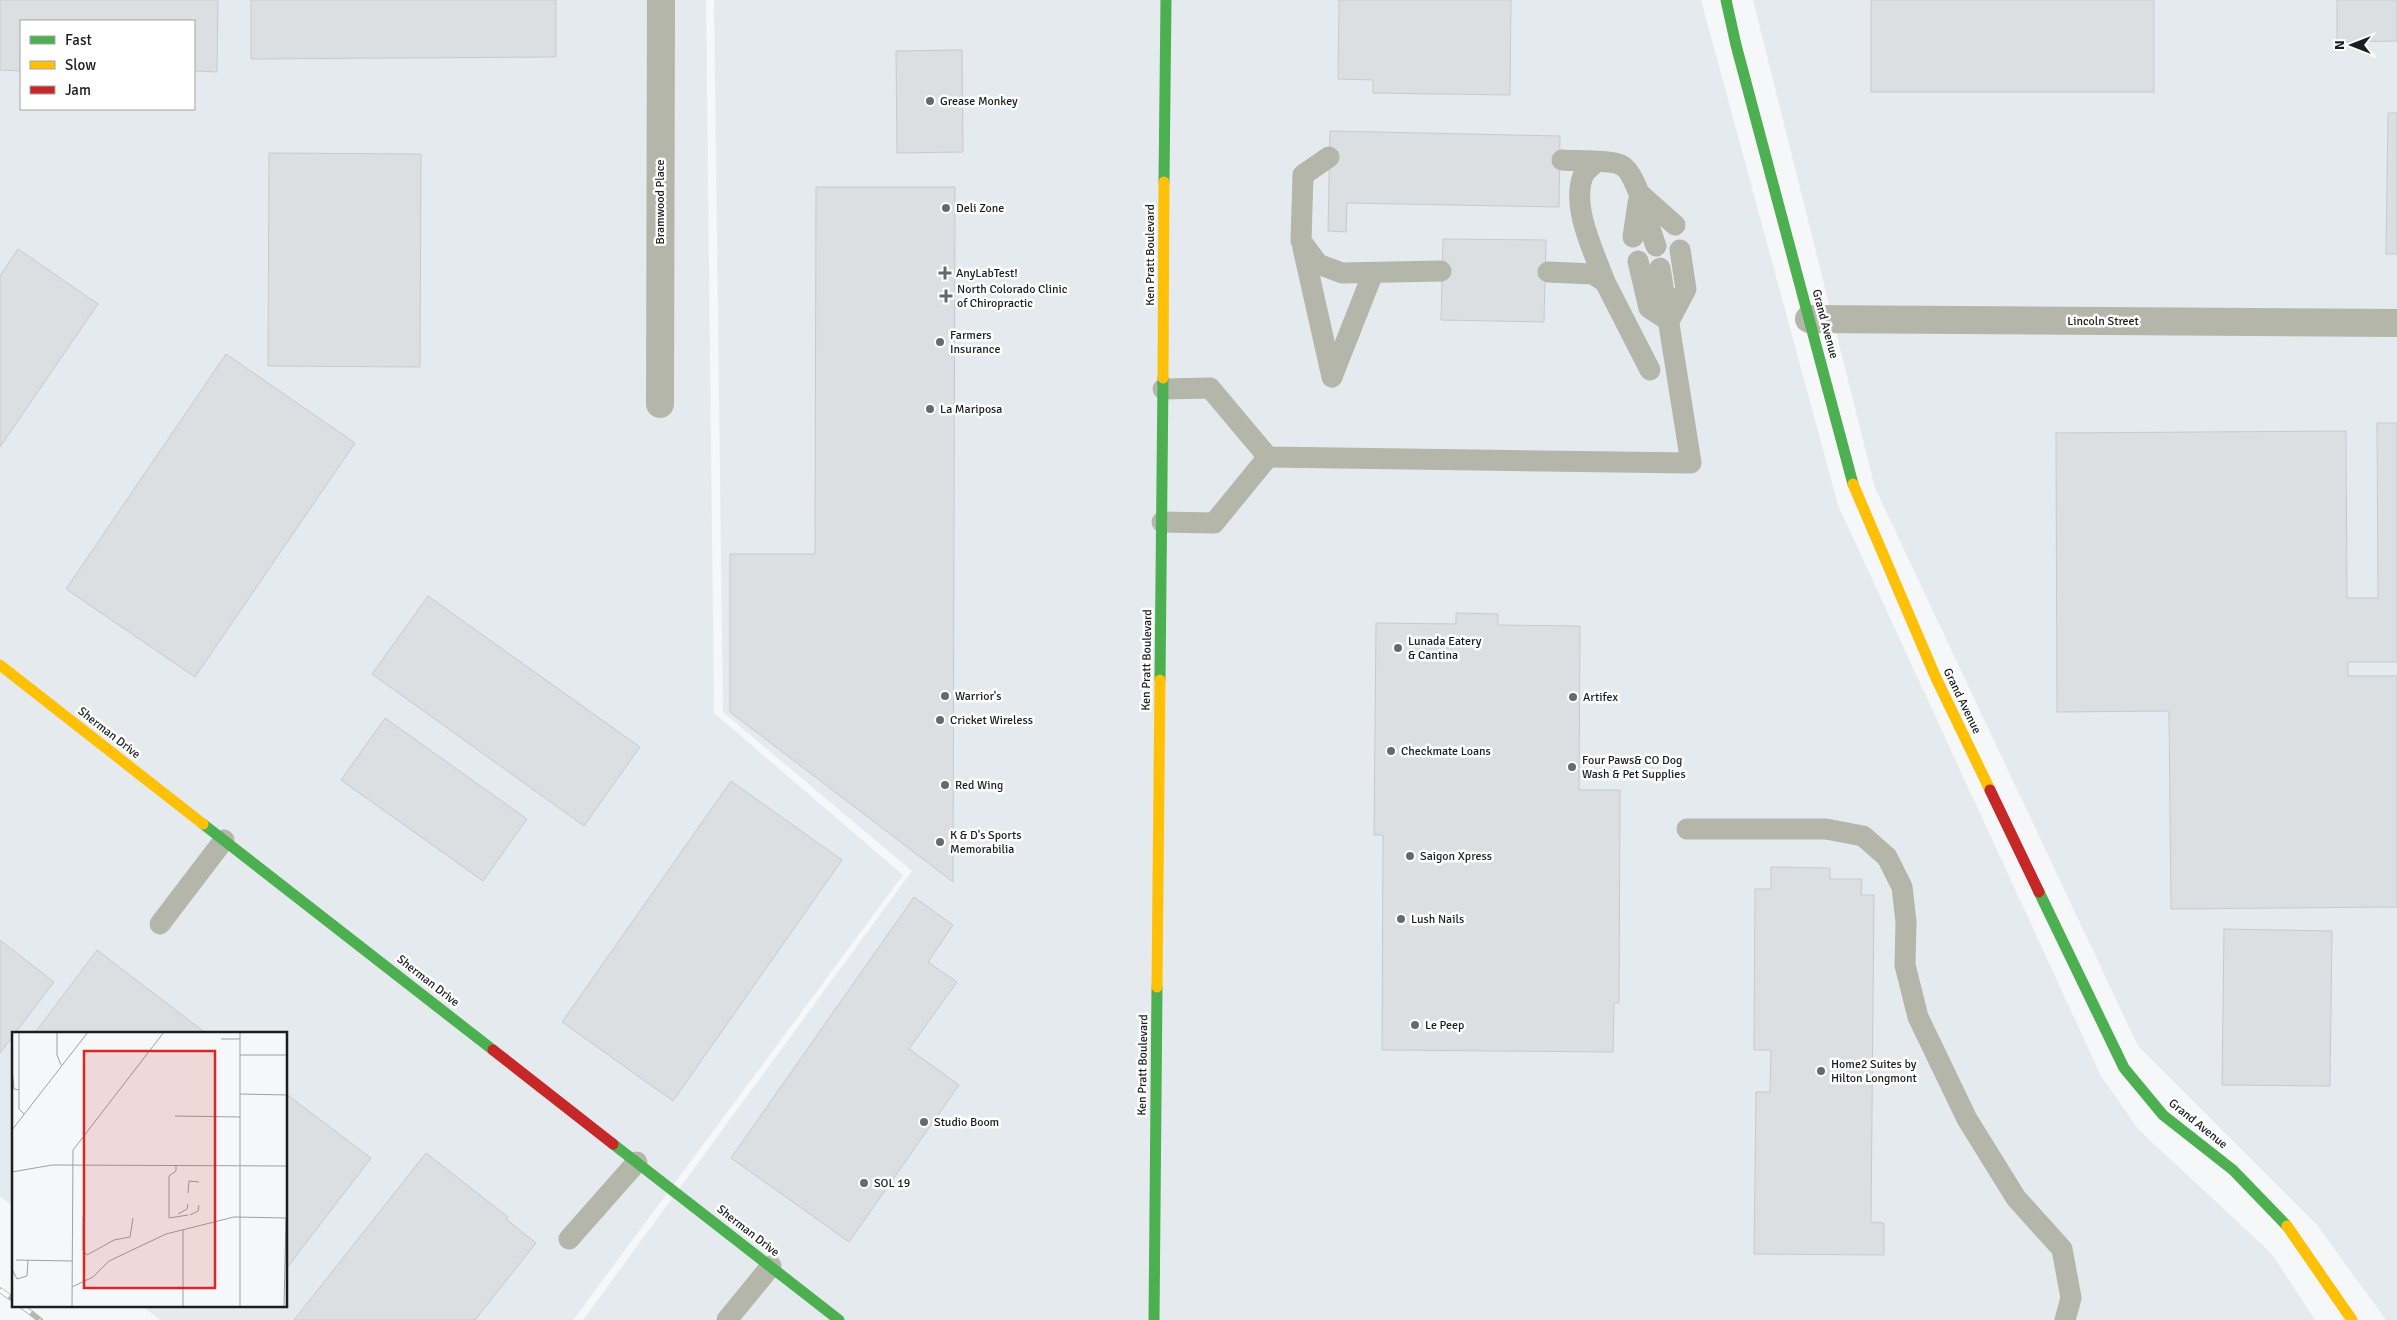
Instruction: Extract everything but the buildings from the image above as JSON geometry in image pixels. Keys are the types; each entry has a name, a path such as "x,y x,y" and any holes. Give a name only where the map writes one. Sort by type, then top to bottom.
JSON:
{"main road":[{"name":"Ken Pratt Boulevard","path":"1154,1320 1166,0"},
{"name":"Grand Avenue","path":"1726,0 1856,494 1936,678 2124,1068 2163,1115 2233,1170 2292,1231 2352,1320"},
{"name":"Sherman Drive","path":"0,665 839,1320"}],"street":[{"name":"Bramwood Place","path":"660,404 661,0"},
{"name":"Lincoln Street","path":"1809,319 2397,323"}],"lane":[{"path":"1328,157 1303,175 1301,241 1332,378 1373,273"},
{"path":"1562,160 1621,164 1631,174 1656,246"},
{"path":"1596,162 1583,174 1578,195 1581,212 1604,282 1650,370"},
{"path":"1639,193 1675,225"},
{"path":"1633,237 1639,193"},
{"path":"1301,241 1318,264 1342,273 1441,271"},
{"path":"1669,321 1686,290 1680,250"},
{"path":"1638,261 1649,308 1669,321"},
{"path":"1163,389 1210,388 1268,457 1691,463 1660,268"},
{"path":"1548,272 1593,274 1604,282"},
{"path":"1162,522 1214,523 1268,457"},
{"path":"1687,828 1826,828 1863,836 1887,857 1902,887 1906,922 1905,965 1918,1018 1967,1119 2016,1198 2062,1249 2071,1298 2065,1320"},
{"path":"160,924 224,840"},
{"path":"569,1239 636,1162"},
{"path":"727,1320 771,1266"}],"shaded area":[{"path":"0,0 706,0 714,713 903,875 573,1320 160,1320 145,1308 288,1308 288,1032 12,1032 12,1205 0,1196"},
{"path":"714,0 1701,0 1838,505 2101,1076 2138,1129 2271,1253 2315,1320 583,1320 912,871 723,712"},
{"path":"1753,0 2397,0 2397,1320 2386,1320 2317,1225 2138,1046 1875,488"}],"railway":[{"path":"0,1290 12,1299"},
{"path":"25,1308 40,1320"}],"traffic: fast":[{"path":"1164,182 1166,0"},
{"path":"1726,0 1736,45 1853,484"},
{"path":"1160,680 1163,378"},
{"path":"203,824 493,1050"},
{"path":"2039,892 2124,1068 2163,1115 2233,1170 2287,1226"},
{"path":"1154,1320 1157,987"},
{"path":"613,1144 839,1320"}],"traffic: slow":[{"path":"1163,378 1164,182"},
{"path":"1853,484 1936,678 1990,790"},
{"path":"0,665 203,824"},
{"path":"1157,987 1160,680"},
{"path":"2287,1226 2352,1320"}],"traffic: jam":[{"path":"1990,790 2039,892"},
{"path":"493,1050 613,1144"}],"place":[{"name":"Grease Monkey","path":"930,101"},
{"name":"Deli Zone","path":"946,208"},
{"name":"AnyLabTest!","path":"945,273"},
{"name":"North Colorado Clinic of Chiropractic","path":"946,296"},
{"name":"Farmers Insurance","path":"940,342"},
{"name":"La Mariposa","path":"930,409"},
{"name":"Lunada Eatery & Cantina","path":"1398,648"},
{"name":"Warrior's","path":"945,696"},
{"name":"Artifex","path":"1573,697"},
{"name":"Cricket Wireless","path":"940,720"},
{"name":"Checkmate Loans","path":"1391,751"},
{"name":"Four Paws& CO Dog Wash & Pet Supplies","path":"1572,767"},
{"name":"Red Wing","path":"945,785"},
{"name":"K & D's Sports Memorabilia","path":"940,842"},
{"name":"Saigon Xpress","path":"1410,856"},
{"name":"Lush Nails","path":"1401,919"},
{"name":"Le Peep","path":"1415,1025"},
{"name":"Home2 Suites by Hilton Longmont","path":"1821,1071"},
{"name":"Studio Boom","path":"924,1122"},
{"name":"SOL 19","path":"864,1183"}]}
